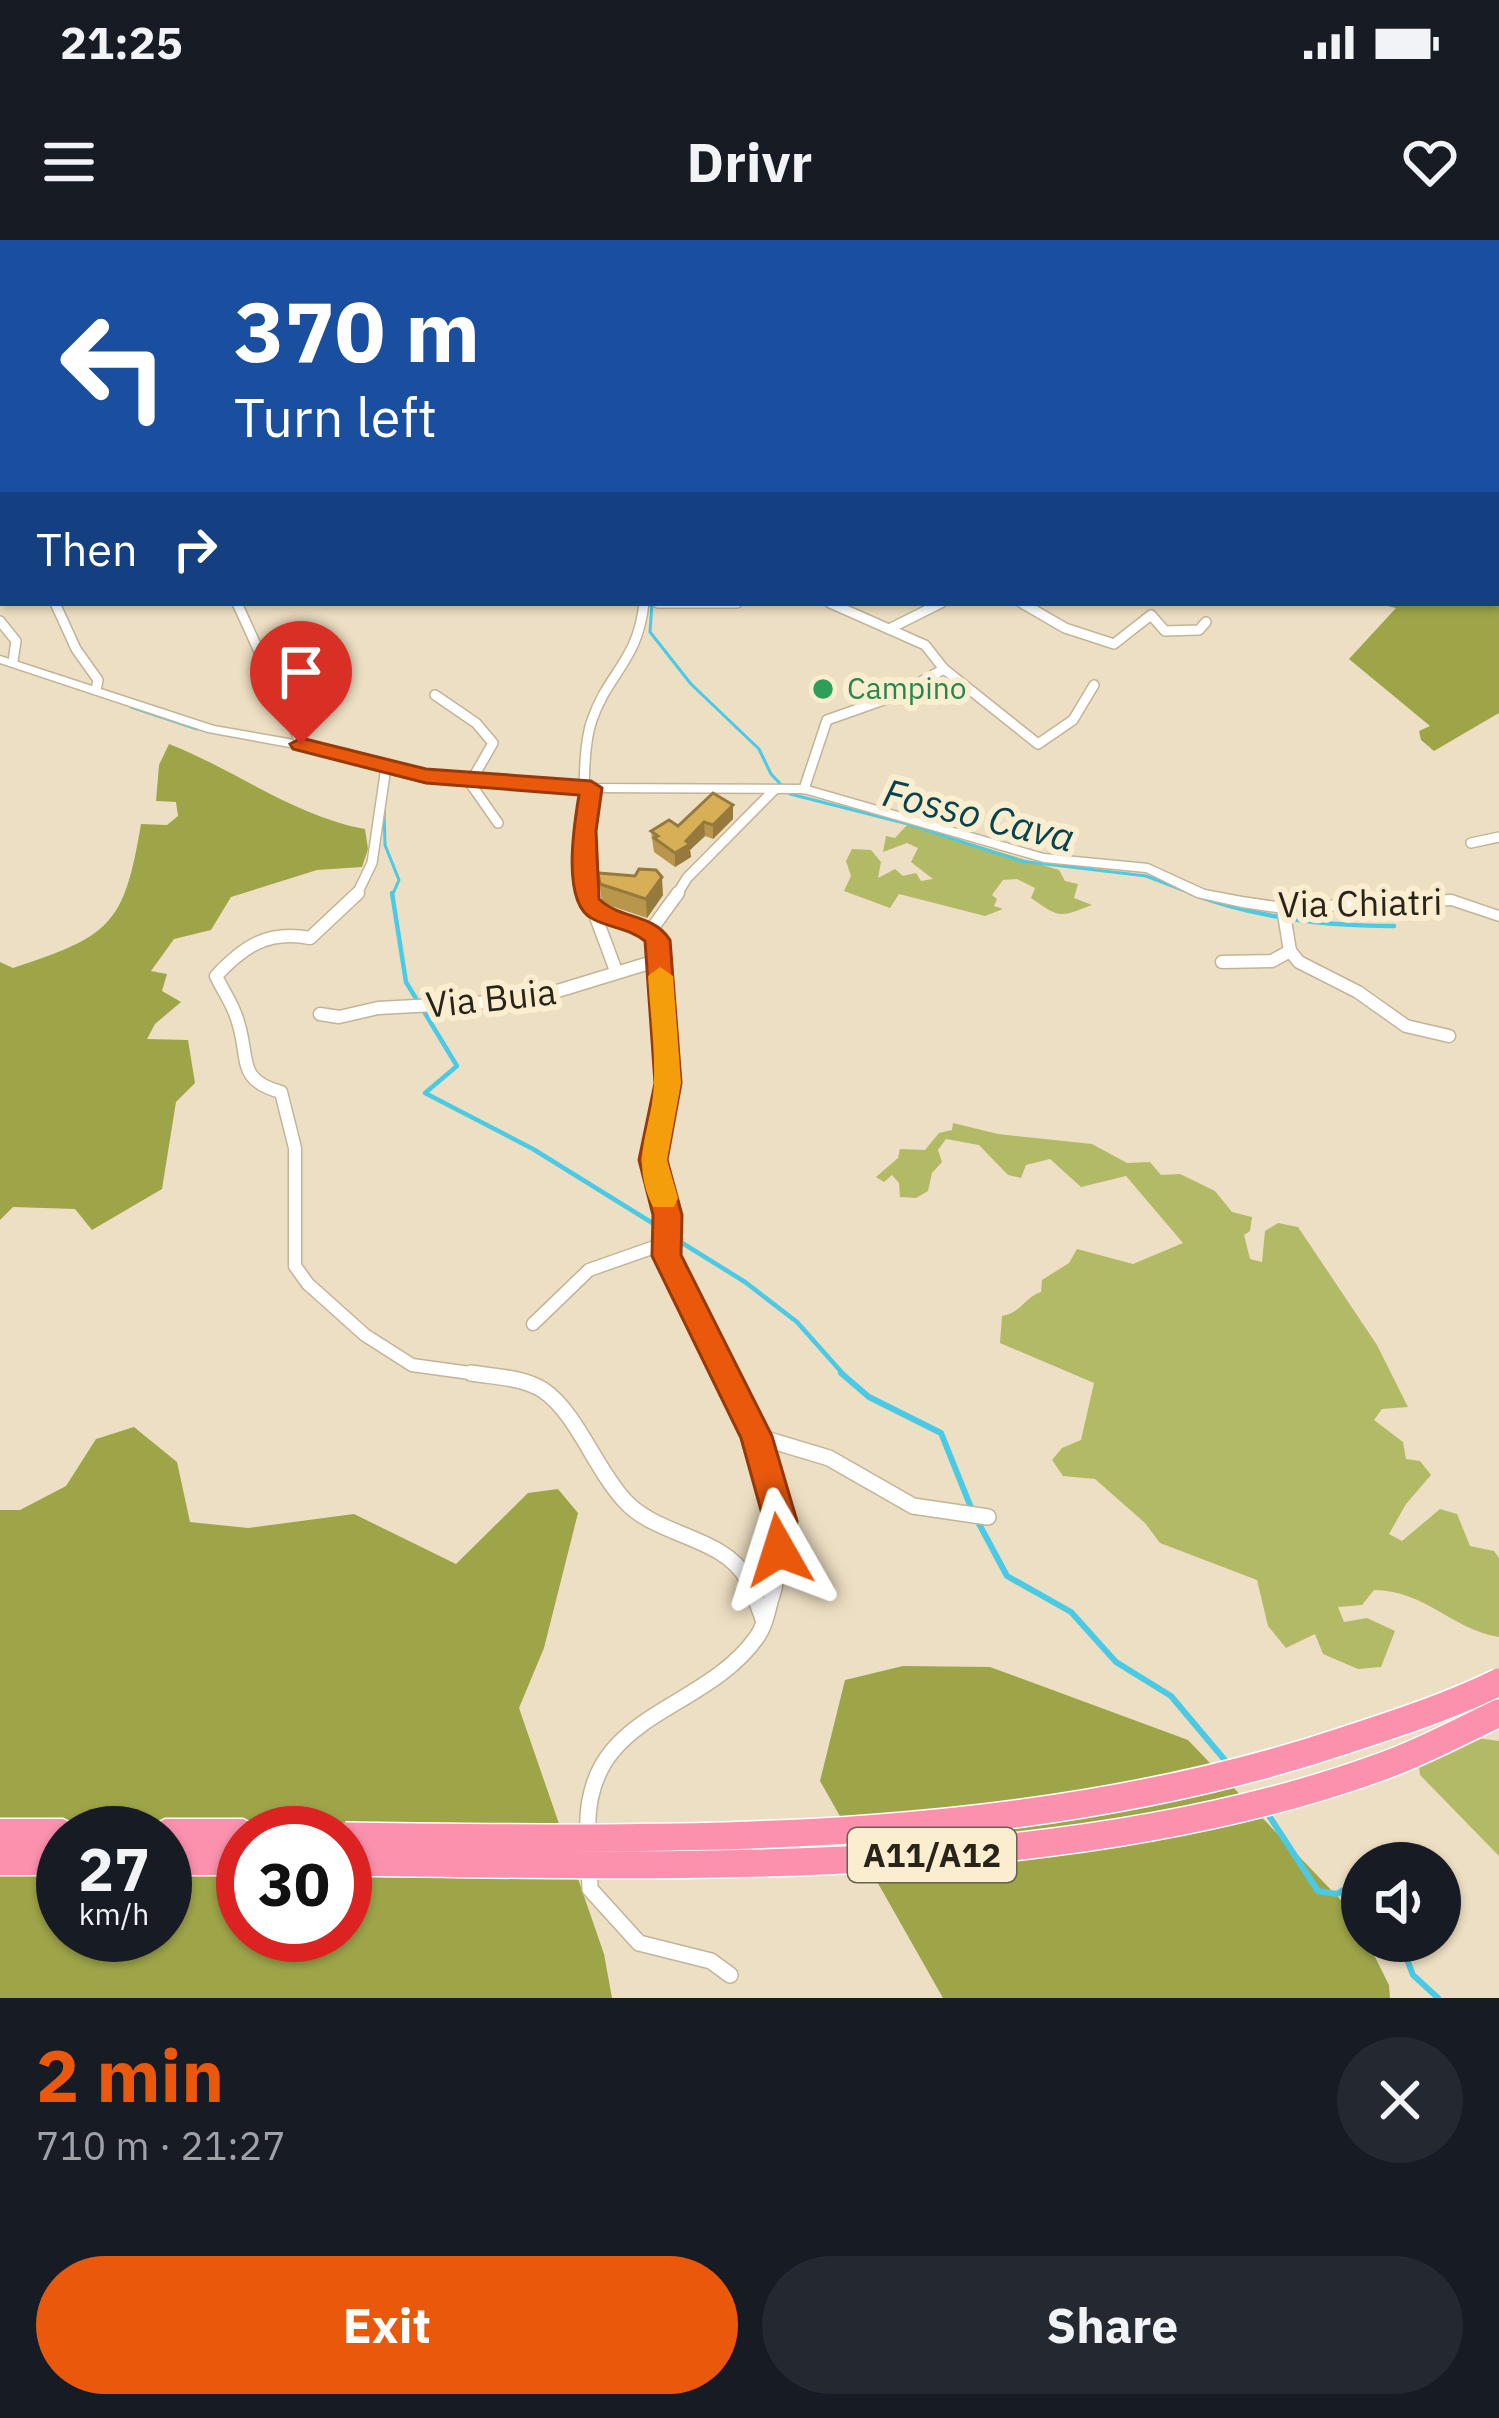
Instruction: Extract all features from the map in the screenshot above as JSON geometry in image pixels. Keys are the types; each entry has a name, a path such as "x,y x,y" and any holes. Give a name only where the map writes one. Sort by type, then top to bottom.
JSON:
{"highway":[{"name":"A11/A12","path":"372,1836 641,1840 997,1815 1155,1793 1328,1750 1499,1682"},
{"name":"A11/A12","path":"372,1862 644,1866 952,1854 1173,1820 1368,1772 1499,1713"},
{"path":"0,1834 36,1834"},
{"path":"0,1860 36,1860"}],"street":[{"path":"57,606 76,649 98,680 96,690"},
{"path":"238,606 301,744"},
{"path":"644,606 637,654 610,694 591,712 587,902 597,912 650,930 657,940 668,1083 653,1160 667,1256 756,1436 781,1521 778,1579 760,1634 734,1662 637,1724 608,1754 586,1802 590,1889 639,1943 711,1961 730,1975"},
{"path":"837,606 920,643 940,659 944,669 1037,744 1073,721 1094,686"},
{"path":"889,629 935,606"},
{"path":"1026,606 1046,619 1114,644 1150,615 1165,631 1199,630 1206,622"},
{"path":"0,621 16,641 7,660"},
{"name":"Via Chiatri","path":"7,660 212,729 301,744 386,767 470,780 591,788 787,789 1044,858 1136,866 1202,894 1285,914 1452,899 1499,916"},
{"path":"650,930 660,923 687,878 787,789 827,720 895,696 944,669"},
{"path":"435,695 476,723 493,743 470,780 498,823"},
{"path":"386,767 374,873 359,892 310,938 274,932 252,940 216,976 238,1020 248,1073 258,1086 281,1092 288,1115 295,1148 295,1266 308,1285 365,1336 412,1365 525,1381 546,1392 568,1416 585,1448 627,1504 674,1534 720,1551 746,1576 764,1622"},
{"path":"1471,842 1494,838 1499,850"},
{"path":"597,912 616,971"},
{"path":"1285,914 1290,951 1312,971 1358,992 1406,1026 1449,1036"},
{"path":"1222,962 1272,961 1290,951"},
{"name":"Via Buia","path":"320,1014 351,1016 378,1008 528,1000 659,960"},
{"path":"533,1324 589,1270 629,1260 666,1236"},
{"path":"756,1436 829,1458 913,1506 979,1517"}],"green space":[{"path":"1388,606 1499,606 1499,713 1434,751 1421,740 1419,731 1430,726 1349,659 1396,608"},
{"path":"169,744 314,814 365,829 368,849 362,867 317,870 231,897 211,930 174,939 151,971 167,974 162,991 181,1002 155,1024 147,1039 188,1040 195,1083 176,1102 162,1189 92,1230 75,1209 13,1207 0,1220 0,962 13,968 46,957 92,935 107,922 127,885 141,824 167,825 178,816 176,802 156,801 159,765"},
{"path":"908,824 1059,870 1065,881 1078,884 1074,898 1092,905 1065,914 1054,912 1031,898 1035,888 1017,879 1003,880 992,895 997,899 994,906 1003,909 985,916 899,894 890,908 844,891 851,876 846,861 852,849 871,850 881,862 878,878 895,869 903,876 916,873 921,881 933,879 911,862 918,848 907,843 883,852 886,836 895,838"},
{"path":"953,1123 998,1134 1092,1144 1127,1163 1150,1162 1161,1175 1180,1174 1215,1191 1232,1212 1252,1217 1250,1231 1244,1235 1250,1259 1262,1262 1265,1231 1278,1223 1298,1227 1377,1345 1408,1407 1382,1409 1374,1420 1403,1442 1406,1459 1420,1461 1431,1475 1389,1534 1402,1541 1440,1509 1457,1514 1470,1546 1494,1551 1499,1558 1499,1637 1409,1597 1374,1590 1362,1605 1338,1607 1344,1622 1367,1618 1395,1631 1381,1667 1358,1669 1323,1654 1315,1634 1286,1648 1268,1626 1257,1580 1160,1543 1145,1523 1095,1479 1063,1476 1052,1460 1062,1448 1081,1440 1094,1383 1000,1343 1002,1316 1041,1292 1042,1280 1069,1263 1077,1249 1133,1264 1183,1243 1126,1176 1081,1187 1050,1159 1026,1165 1021,1178 1008,1175 979,1145 946,1139 938,1150 942,1162 932,1173 928,1191 916,1198 900,1197 899,1183 892,1175 884,1182 876,1177 898,1158 900,1149 925,1150 939,1133 952,1130"},
{"path":"134,1427 177,1462 190,1522 248,1528 354,1514 456,1564 528,1493 558,1489 578,1513 544,1648 519,1708 604,1954 612,1998 0,1998 0,1510 20,1510 66,1486 96,1439"},
{"path":"903,1666 990,1667 1188,1740 1341,1900 1341,1962 1378,1962 1390,1998 943,1998 820,1781 845,1680"},
{"path":"1469,1737 1499,1741 1499,1856 1420,1775 1418,1757"}],"building":[{"path":"713,793 733,805 713,825 704,822 686,841 690,844 675,853 654,838 658,836 651,831 669,820 678,826"},
{"path":"639,869 656,870 662,877 646,899 600,884 598,873 635,876"}],"waterway":[{"name":"Fosso Cava","path":"652,606 650,632 691,684 759,749 771,774 790,794 908,824 1020,861 1146,876 1191,893"},
{"path":"131,707 197,729"},
{"path":"384,808 385,845 399,880 392,895"},
{"name":"Fosso Cava","path":"1191,893 1290,919 1394,926"},
{"name":"Fosso Cava","path":"1191,893 1198,896"},
{"path":"392,895 406,982 457,1066 425,1093 533,1149 662,1229"},
{"path":"671,1236 745,1282 797,1322 845,1376"},
{"path":"841,1373 869,1397 941,1433 972,1510"},
{"path":"977,1520 1007,1576 1071,1612 1116,1662 1171,1696 1229,1765"},
{"path":"1266,1811 1318,1891 1341,1891"},
{"path":"1408,1962 1413,1975 1438,1998"}],"slow traffic":[{"path":"660,976 668,1083 653,1160 664,1198"}],"place":[{"name":"Campino","path":"823,689"}],"route":[{"path":"301,744 426,776 591,788 585,831 587,902 597,912 650,930 657,940 668,1083 653,1160 668,1215 667,1256 756,1436 781,1521 779,1550"}]}
